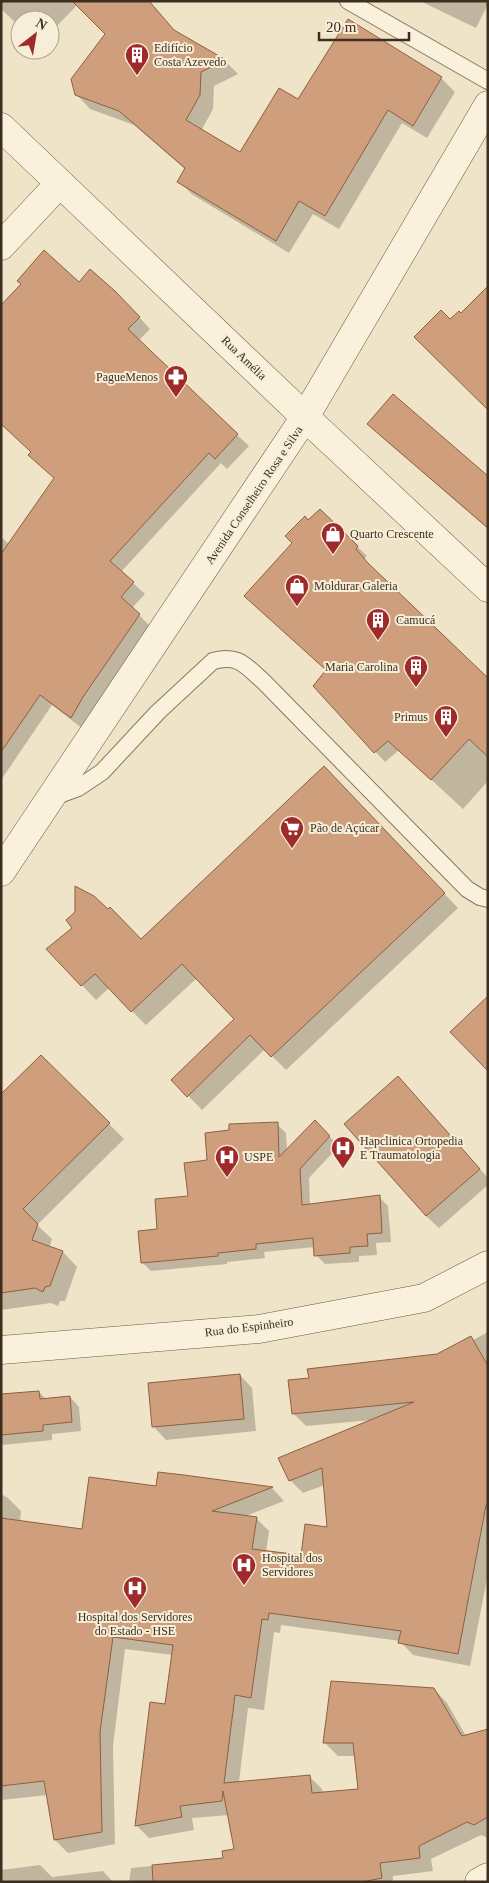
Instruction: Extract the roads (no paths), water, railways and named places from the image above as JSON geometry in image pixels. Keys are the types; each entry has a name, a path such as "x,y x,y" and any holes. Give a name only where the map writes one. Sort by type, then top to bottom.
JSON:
{"main road":[{"name":"Avenida Conselheiro Rosa e Silva","path":"1,872 305,417 488,105"},
{"name":"Rua Amélia","path":"1,127 305,417 488,588"},
{"path":"1,246 60,183"},
{"name":"Rua do Espinheiro","path":"1,1350 259,1329 424,1298 488,1266"},
{"path":"479,1882 488,1877"}],"lane":[{"path":"348,1 488,81"},
{"path":"49,798 78,788 102,772 158,712 213,661 225,658 239,660 263,681 467,889 480,897 488,899"}],"place":[{"name":"Edifício Costa Azevedo","path":"137,76"},
{"name":"PagueMenos","path":"176,398"},
{"name":"Quarto Crescente","path":"333,555"},
{"name":"Moldurar Galeria","path":"297,607"},
{"name":"Camucá","path":"378,641"},
{"name":"Maria Carolina","path":"416,688"},
{"name":"Primus","path":"446,738"},
{"name":"Pão de Açúcar","path":"292,849"},
{"name":"Hapclinica Ortopedia E Traumatologia","path":"343,1169"},
{"name":"USPE","path":"227,1178"},
{"name":"Hospital dos Servidores","path":"244,1586"},
{"name":"Hospital dos Servidores do Estado - HSE","path":"135,1609"}]}
